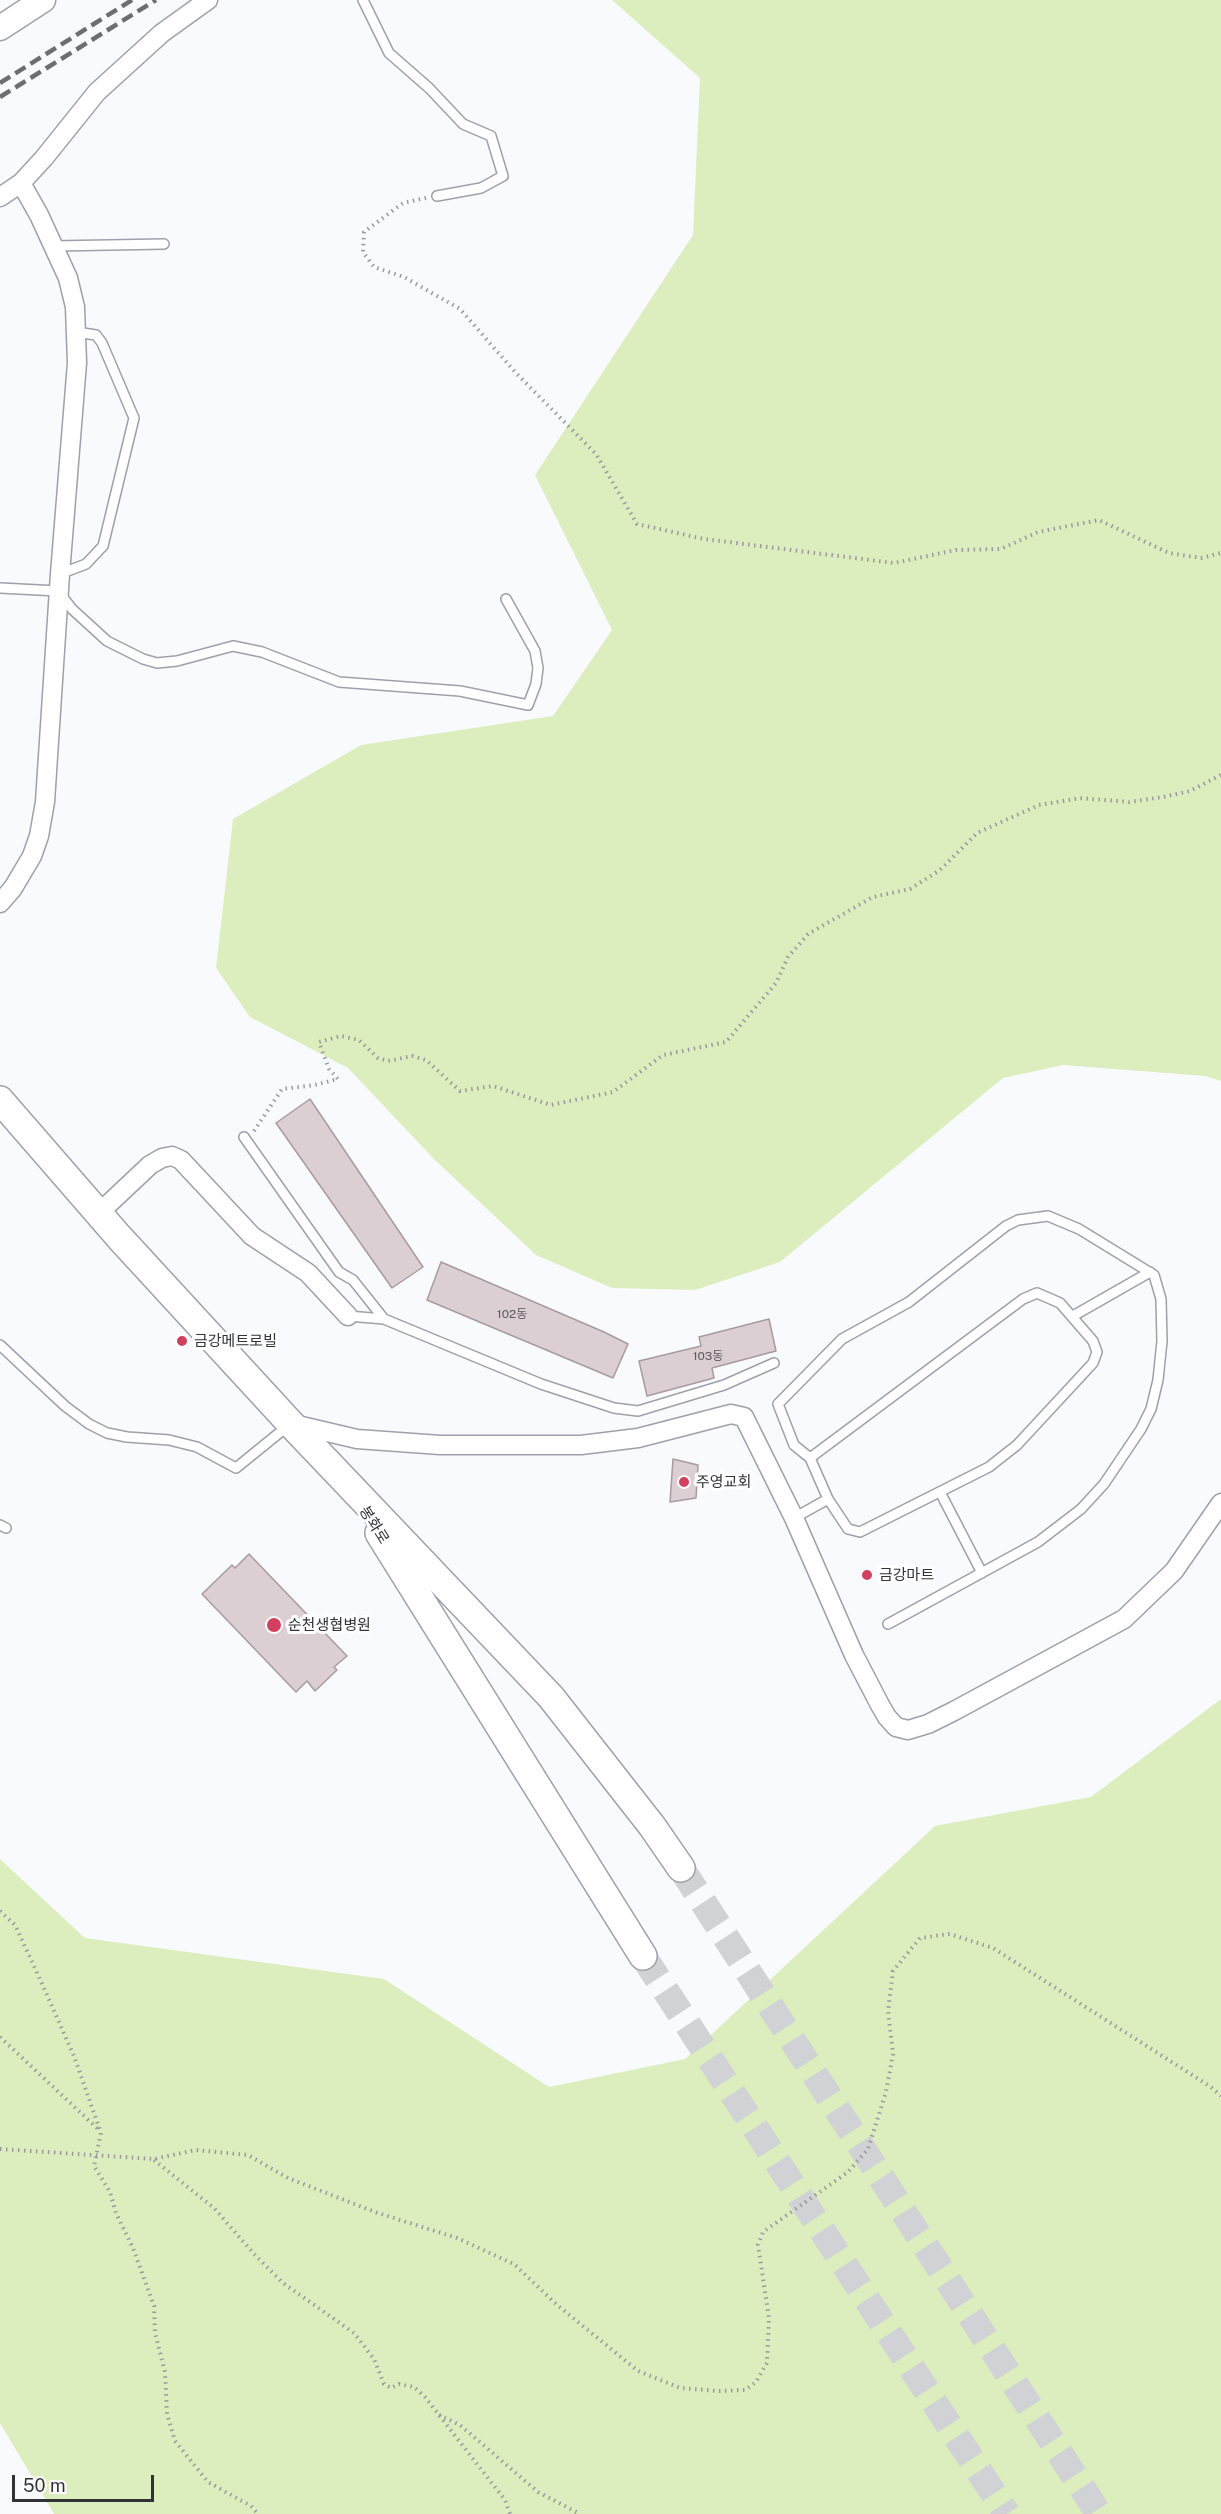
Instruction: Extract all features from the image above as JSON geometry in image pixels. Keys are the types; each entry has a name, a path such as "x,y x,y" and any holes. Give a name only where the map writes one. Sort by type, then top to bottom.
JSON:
{"main road":[{"path":"0,1100 99,1213 352,1489"},
{"name":"봉화로","path":"352,1489 551,1697 652,1826 681,1868"},
{"name":"봉화로","path":"352,1489 643,1956"}],"street":[{"path":"0,28 43,0"},
{"path":"0,196 21,183 97,92 162,33 208,0"},
{"path":"0,903 23,871 39,836 45,802 59,582 77,363 75,307 68,278 21,183"},
{"path":"99,1213 150,1165 162,1158 172,1156 181,1160 252,1236 308,1274 348,1316"},
{"path":"291,1424 357,1439 440,1445 581,1445 638,1438 731,1414 744,1417 794,1518 854,1655 880,1705 896,1726 908,1730 928,1724 954,1711 1124,1619 1148,1599 1174,1571 1221,1503"}],"lane":[{"path":"363,0 389,53 429,88 463,123 491,136 503,176 481,188 437,196"},
{"path":"54,246 164,244"},
{"path":"0,588 59,582 86,564 103,546 134,418 96,334 76,332"},
{"path":"59,582 87,626 107,641 143,659 157,663 177,661 233,646 262,652 339,682 460,691 528,705 536,684 538,668 534,651 506,599"},
{"path":"245,1139 339,1272 353,1280 384,1319"},
{"path":"810,1458 1023,1299 1037,1293 1060,1303 1093,1341 1097,1352 1093,1364 1017,1446 989,1467 940,1492 860,1532 848,1529 828,1499 810,1458 794,1445 778,1404 842,1338 909,1302 1006,1226 1018,1220 1048,1216 1079,1229 1154,1275 1161,1299 1162,1341 1158,1380 1150,1409 1141,1429 1116,1469 1081,1509 1038,1542 888,1624"},
{"path":"1073,1316 1150,1272"},
{"path":"348,1316 384,1319 541,1384 614,1408 638,1411 724,1385 774,1363"},
{"path":"0,1345 65,1406 99,1430 128,1437 169,1440 197,1447 236,1468 291,1424"},
{"path":"940,1492 982,1573"},
{"path":"794,1518 828,1499"}],"path":[{"path":"437,196 403,203 364,232 363,252 374,267 404,277 460,309 516,373 596,454 637,524 704,539 894,563 956,550 1001,549 1038,532 1099,520 1168,554 1201,558 1221,553"},
{"path":"245,1139 282,1089 315,1085 338,1079 329,1069 319,1042 341,1036 359,1040 378,1058 388,1061 412,1056 426,1060 460,1091 493,1086 551,1105 613,1092 663,1055 726,1042 776,983 788,957 808,934 873,897 910,889 940,870 977,832 1039,805 1080,798 1130,802 1163,797 1190,791 1221,775"},
{"path":"0,1911 15,1925 39,1977 74,2056 102,2133 94,2166 110,2192 154,2306 155,2333 165,2372 167,2414 175,2441 207,2482 251,2506 258,2514"},
{"path":"0,2149 46,2154 98,2154 154,2159 196,2150 248,2155 288,2178 375,2212 457,2238 514,2264 556,2304 638,2371 680,2388 746,2390 756,2382 766,2363 769,2318 758,2245 763,2232 848,2172 868,2149 885,2092 893,2054 888,2011 893,1971 920,1938 950,1934 993,1948 1221,2096"},
{"path":"0,2037 40,2072 102,2133"},
{"path":"154,2159 214,2208 283,2283 354,2332 374,2359 384,2384 391,2388 399,2384 414,2387 425,2397 505,2500 510,2514"},
{"path":"436,2413 460,2425 538,2492 580,2514"}],"green space":[{"path":"612,0 1221,0 1221,1081 1205,1076 1063,1065 1003,1078 780,1262 695,1290 612,1288 536,1255 433,1158 348,1068 250,1017 216,968 233,819 361,745 553,716 612,630 535,475 693,235 700,78"},
{"path":"1221,1699 1221,2514 54,2514 0,2423 0,1859 85,1938 384,1979 549,2087 685,2059 935,1826 1091,1797"}],"building":[{"path":"310,1099 423,1267 392,1288 276,1123"},
{"path":"441,1262 628,1344 613,1378 427,1300"},
{"path":"769,1319 776,1351 712,1368 714,1378 647,1396 639,1361 701,1346 699,1337"},
{"name":"주영교회","path":"673,1459 698,1465 696,1498 670,1502"},
{"name":"순천생협병원","path":"249,1554 347,1656 334,1667 337,1670 315,1691 307,1681 296,1692 202,1594 232,1565 235,1568"}],"tunnel":[{"path":"681,1868 1099,2514"},
{"path":"643,1956 1007,2514"}],"railway":[{"path":"0,83 132,0"},
{"path":"0,97 156,0"}],"place":[{"name":"금강메트로빌","path":"182,1341"},
{"name":"주영교회","path":"684,1482"},
{"name":"금강마트","path":"867,1575"},
{"name":"순천생협병원","path":"274,1625"}]}
